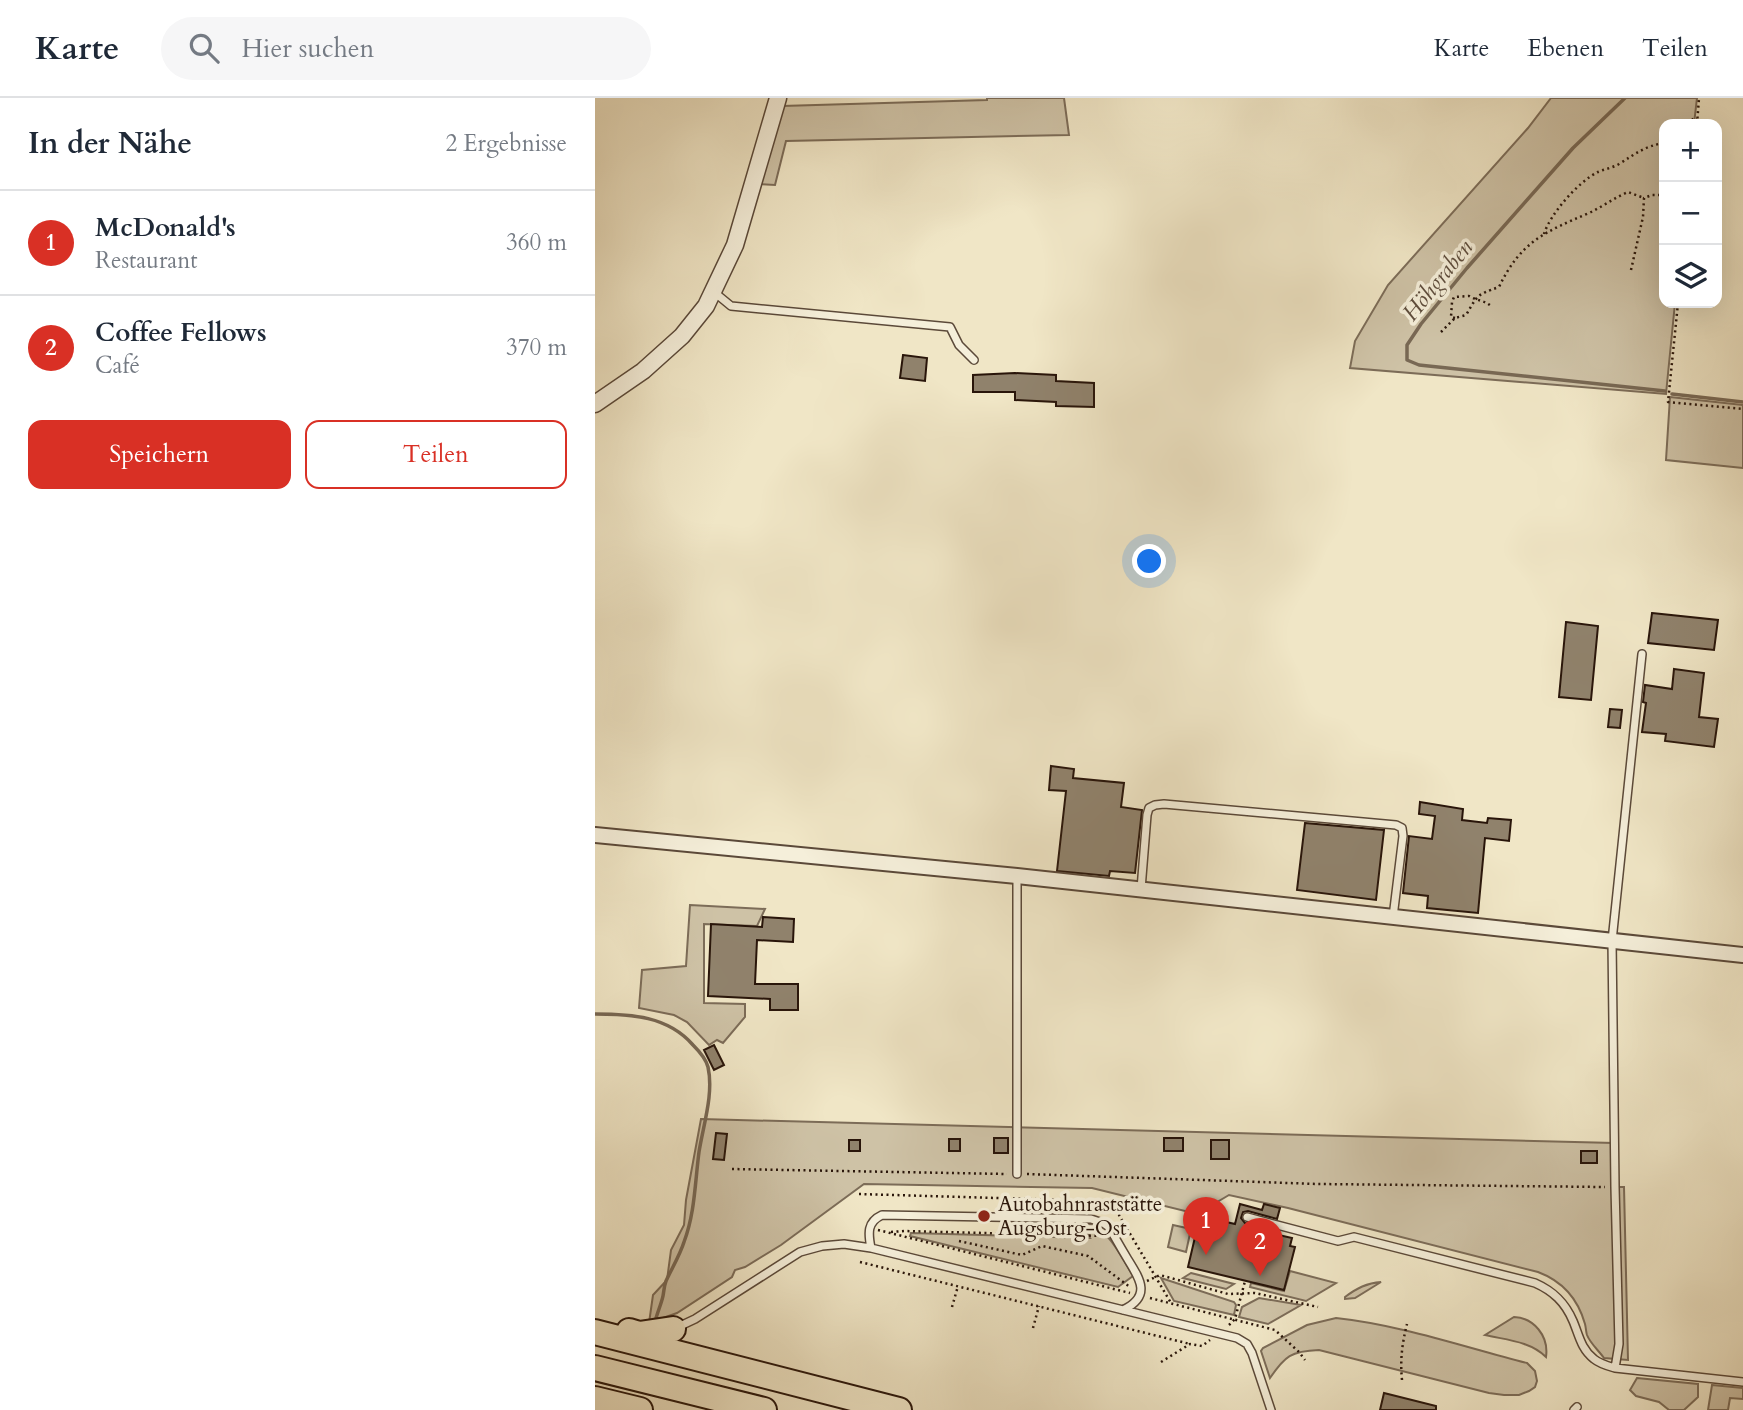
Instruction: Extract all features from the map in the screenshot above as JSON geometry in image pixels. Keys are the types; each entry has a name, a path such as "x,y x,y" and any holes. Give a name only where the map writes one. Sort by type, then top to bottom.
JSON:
{"highway":[{"path":"595,1327 604,1326 639,1334 673,1329"},
{"path":"595,1332 899,1410"},
{"path":"595,1368 764,1410"},
{"path":"595,1399 640,1410"}],"street":[{"path":"595,404 643,371 682,336 706,306 734,245 778,98"},
{"path":"595,835 1017,876 1743,955"}],"lane":[{"path":"713,292 731,306 950,327 959,345 974,360"},
{"path":"1615,1368 1619,1344 1612,940 1642,654"},
{"path":"1141,889 1147,816 1149,808 1155,805 1395,825 1402,828 1403,836 1393,917"},
{"path":"1017,876 1017,1174"},
{"path":"871,1248 868,1227 875,1218 888,1214 1091,1219 1110,1228 1141,1284 1140,1296 1136,1302 1123,1310"},
{"path":"1247,1217 1338,1241 1354,1237 1535,1283 1557,1296 1573,1322 1579,1340 1594,1359 1615,1368 1743,1382"},
{"path":"673,1329 695,1320 800,1252 844,1244 871,1248 1237,1338 1247,1344 1252,1353 1271,1410"}],"path":[{"path":"1697,118 1699,98"},
{"path":"1544,234 1555,215 1578,187 1597,172 1612,168 1649,146 1659,144"},
{"path":"1441,332 1455,318 1466,315 1480,294 1499,287 1508,268 1530,243 1544,234 1628,192 1644,198 1659,195"},
{"path":"1631,270 1643,217 1644,198"},
{"path":"1455,318 1451,317 1454,297 1469,296 1492,307"},
{"path":"1677,308 1668,402 1743,409"},
{"path":"732,1169 1017,1174 1318,1184 1615,1187"},
{"path":"868,1227 1275,1330 1305,1360"},
{"path":"888,1232 1132,1236"},
{"path":"959,1241 1022,1255 1041,1246 1088,1256 1133,1289 1126,1293"},
{"path":"860,1262 1190,1343"},
{"path":"1141,1284 1160,1275 1228,1294 1255,1293 1318,1307"},
{"path":"1242,1294 1245,1281"},
{"path":"953,1307 958,1286"},
{"path":"1033,1328 1039,1306"},
{"path":"1402,1380 1400,1364 1407,1324"}],"shaded area":[{"path":"987,98 1064,98 1069,135 786,141 775,185 759,184 782,106"},
{"path":"1551,98 1697,98 1695,119 1659,119 1659,308 1675,308 1666,394 1350,368 1355,341 1388,285 1528,128"},
{"path":"1670,397 1743,405 1743,468 1666,460"},
{"path":"690,905 765,909 757,926 704,924 704,1003 745,1004 745,1017 723,1043 717,1040 709,1045 687,1022 674,1015 639,1008 642,970 686,966"},
{"path":"701,1119 1614,1143 1616,1187 1624,1187 1628,1360 1604,1358 1588,1338 1582,1315 1568,1292 1554,1280 1538,1272 1229,1195 1197,1214 1092,1188 864,1184 781,1245 745,1267 735,1270 732,1277 677,1313 649,1323 653,1295 667,1280 671,1250 684,1225"},
{"path":"1080,1221 1106,1235 1133,1276 1118,1287 910,1236 911,1233 1090,1238"},
{"path":"1173,1225 1191,1229 1186,1252 1168,1247"},
{"path":"1290,1271 1336,1283 1306,1301 1250,1287 1251,1283 1284,1291"},
{"path":"1191,1273 1234,1284 1226,1289 1183,1278"},
{"path":"1161,1278 1234,1302 1234,1315 1174,1301"},
{"path":"1381,1282 1355,1298 1345,1299 1362,1286"},
{"path":"1259,1298 1301,1305 1268,1324 1239,1317 1242,1307"},
{"path":"1514,1317 1528,1321 1539,1330 1545,1342 1546,1357 1525,1344 1485,1335"},
{"path":"1336,1318 1408,1331 1527,1363 1535,1371 1537,1381 1535,1387 1519,1395 1489,1393 1319,1350 1295,1353 1280,1364 1270,1378 1261,1351 1263,1348 1307,1325"},
{"path":"1637,1378 1698,1384 1698,1397 1684,1410 1669,1410 1659,1402 1636,1396 1630,1390"},
{"path":"1712,1385 1743,1388 1743,1399 1730,1398 1728,1410 1708,1410"}],"building":[{"path":"903,355 927,358 925,381 900,378"},
{"path":"973,375 1056,375 1056,381 1094,383 1094,407 1056,406 1056,402 1015,400 1015,392 973,392"},
{"path":"1652,613 1718,620 1714,650 1648,643"},
{"path":"1566,622 1598,626 1591,700 1559,697"},
{"path":"1674,669 1704,673 1699,717 1718,719 1714,747 1665,741 1666,734 1642,732 1646,703 1643,702 1645,685 1672,689"},
{"path":"1610,709 1622,710 1620,728 1608,727"},
{"path":"1051,766 1074,769 1073,778 1124,783 1121,807 1142,810 1135,873 1110,871 1109,876 1057,871 1066,791 1049,790"},
{"path":"1420,802 1463,809 1462,820 1487,823 1488,818 1511,820 1509,841 1485,838 1478,913 1427,908 1428,896 1403,893 1409,836 1432,839 1435,816 1419,814"},
{"path":"1305,823 1384,830 1376,900 1297,890"},
{"path":"763,917 794,919 793,942 757,940 755,984 798,984 798,1010 770,1010 770,999 708,996 711,924 762,927"},
{"path":"714,1045 724,1065 714,1070 704,1050"},
{"path":"716,1133 727,1134 724,1160 713,1159"},
{"path":"994,1138 1008,1138 1008,1153 994,1153"},
{"path":"1164,1138 1183,1138 1183,1151 1164,1151"},
{"path":"949,1139 960,1139 960,1151 949,1151"},
{"path":"849,1140 860,1140 860,1151 849,1151"},
{"path":"1211,1140 1229,1140 1229,1159 1211,1159"},
{"path":"1581,1151 1597,1151 1597,1163 1581,1163"},
{"path":"1240,1204 1262,1210 1264,1204 1280,1208 1277,1219 1248,1211 1243,1212 1241,1218 1245,1223 1292,1238 1290,1246 1295,1247 1284,1290 1188,1267 1196,1233 1209,1236 1213,1219 1235,1224"},
{"path":"1384,1393 1436,1406 1436,1410 1380,1410"}],"waterway":[{"name":"Höhgraben","path":"1625,98 1573,148 1467,268 1407,345 1407,360 1419,365 1665,391"},
{"name":"Höhgraben","path":"1672,394 1743,402"},
{"path":"595,1014 635,1016 660,1022 683,1035 698,1050 708,1067 709,1099 688,1231 665,1283 655,1322"}],"place":[{"name":"Autobahnraststätte Augsburg-Ost","path":"984,1216"},
{"name":"McDonald's","path":"1206,1255"},
{"name":"Coffee Fellows","path":"1260,1276"}]}
